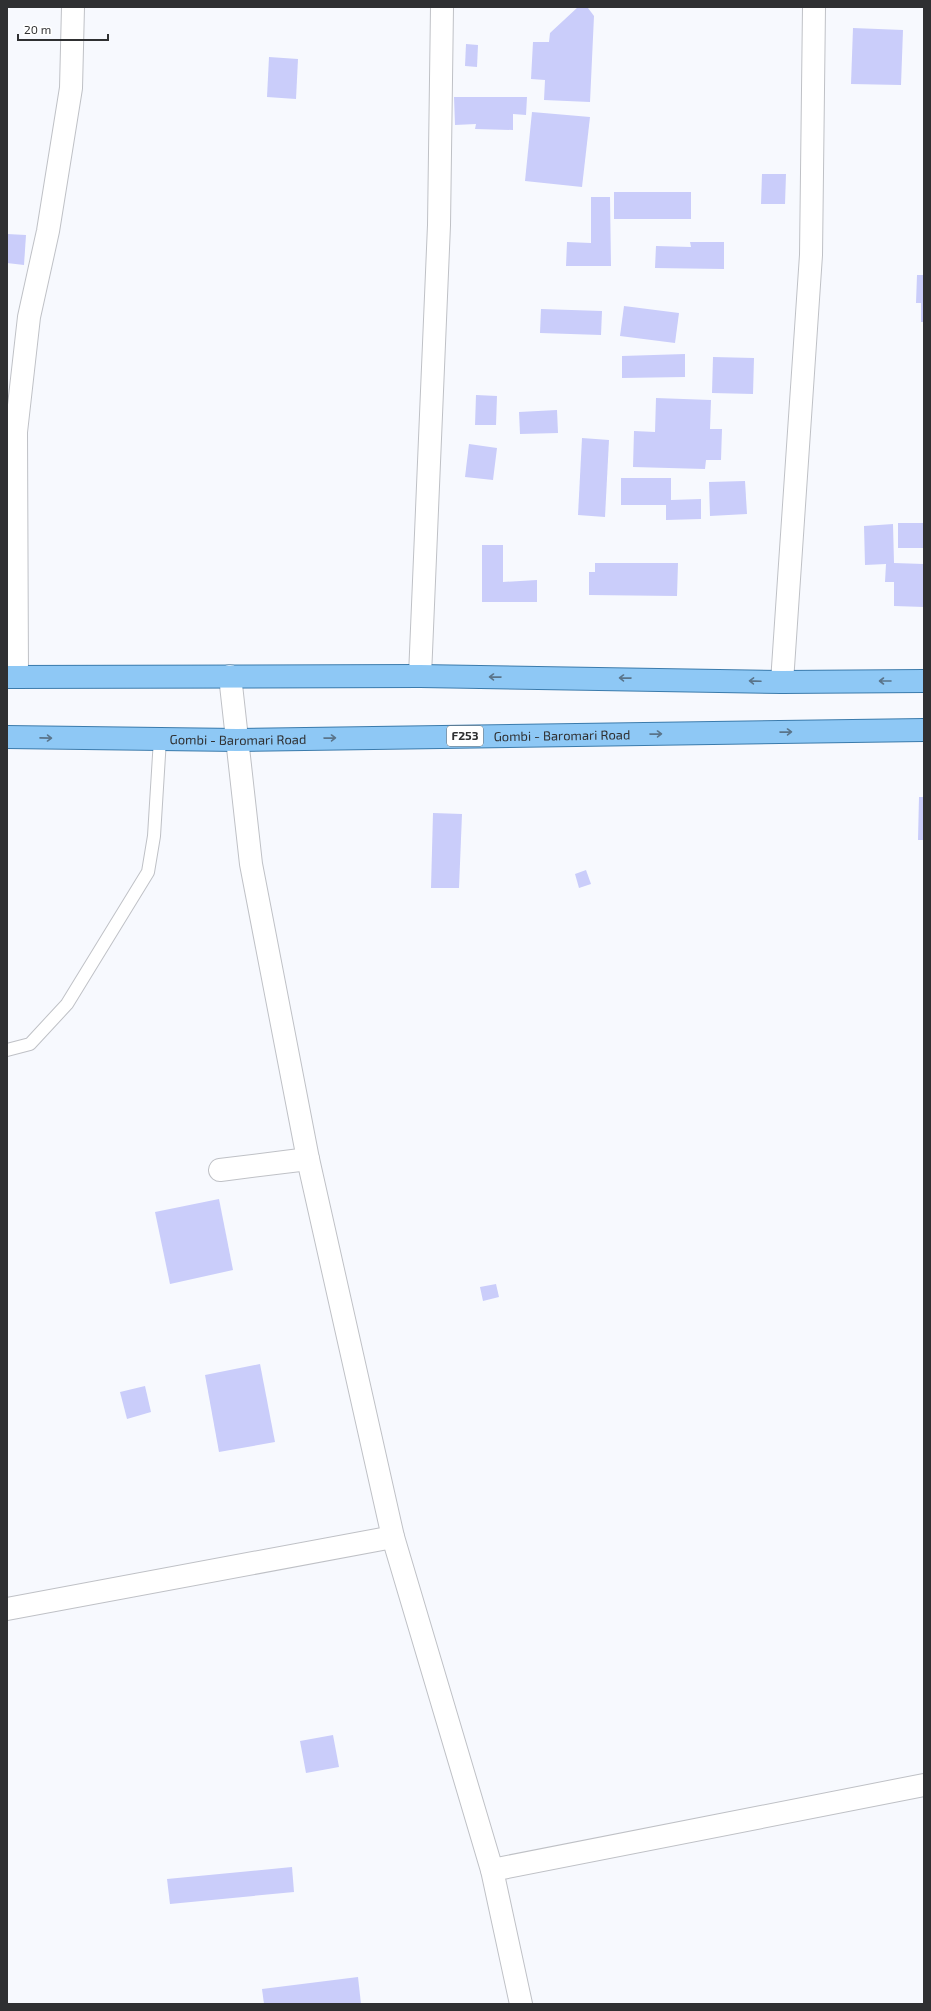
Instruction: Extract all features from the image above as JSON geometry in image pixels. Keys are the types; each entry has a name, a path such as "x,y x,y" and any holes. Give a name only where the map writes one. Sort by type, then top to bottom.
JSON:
{"main road":[{"path":"12,677 420,676 782,682 924,681"},
{"name":"Gombi - Baromari Road","path":"7,737 237,740 924,730"}],"street":[{"path":"12,677 12,437 29,317 48,231 71,88 73,7"},
{"path":"420,676 439,225 442,7"},
{"path":"782,682 811,256 814,7"},
{"path":"230,676 251,864 308,1159 393,1536 492,1870 521,2004"},
{"path":"220,1170 308,1159"},
{"path":"7,1609 393,1536"},
{"path":"492,1870 924,1785"}],"lane":[{"path":"7,1050 30,1044 67,1004 148,872 154,836 160,739"}],"building":[{"path":"578,7 588,8 594,16 590,102 544,100 545,80 531,79 533,42 549,42 550,33"},
{"path":"853,28 903,30 901,85 851,84"},
{"path":"466,44 478,45 477,67 465,66"},
{"path":"269,57 298,59 296,99 267,97"},
{"path":"454,97 527,97 526,115 513,114 513,130 475,129 476,124 455,125"},
{"path":"532,112 590,117 582,187 525,181"},
{"path":"762,174 786,174 785,204 761,204"},
{"path":"614,192 691,192 691,219 614,219"},
{"path":"591,197 610,197 611,266 566,266 567,242 591,243"},
{"path":"7,234 26,235 24,265 7,263"},
{"path":"690,242 724,242 724,269 655,268 656,246 691,247"},
{"path":"917,275 924,275 924,322 921,322 921,303 916,303"},
{"path":"624,306 679,313 675,343 620,336"},
{"path":"541,309 602,311 601,335 540,333"},
{"path":"685,354 685,377 622,378 622,356"},
{"path":"713,357 754,358 753,394 712,393"},
{"path":"476,395 497,396 496,425 475,425"},
{"path":"656,398 711,400 710,429 722,429 721,460 706,460 705,469 633,467 634,431 655,432"},
{"path":"557,410 558,433 520,434 519,412"},
{"path":"582,438 609,440 605,517 578,515"},
{"path":"469,444 497,448 493,480 465,477"},
{"path":"621,478 671,478 671,500 701,499 701,519 666,520 666,505 621,505"},
{"path":"745,481 747,514 710,516 709,482"},
{"path":"898,523 924,523 924,548 898,548"},
{"path":"893,524 894,563 924,564 924,607 894,606 894,582 885,582 886,564 865,565 864,526"},
{"path":"482,545 503,545 503,582 537,580 537,602 482,602"},
{"path":"595,563 678,563 677,596 589,595 589,572 595,572"},
{"path":"919,797 924,797 924,840 918,840"},
{"path":"433,813 462,814 459,888 431,888"},
{"path":"586,870 591,884 579,888 575,874"},
{"path":"219,1199 233,1270 170,1284 155,1212"},
{"path":"496,1284 499,1297 483,1301 480,1287"},
{"path":"260,1364 275,1442 219,1452 205,1375"},
{"path":"145,1386 151,1412 127,1419 120,1392"},
{"path":"333,1735 339,1767 306,1773 300,1741"},
{"path":"292,1867 294,1892 170,1904 167,1879"},
{"path":"358,1977 361,2004 264,2004 262,1989"}]}
